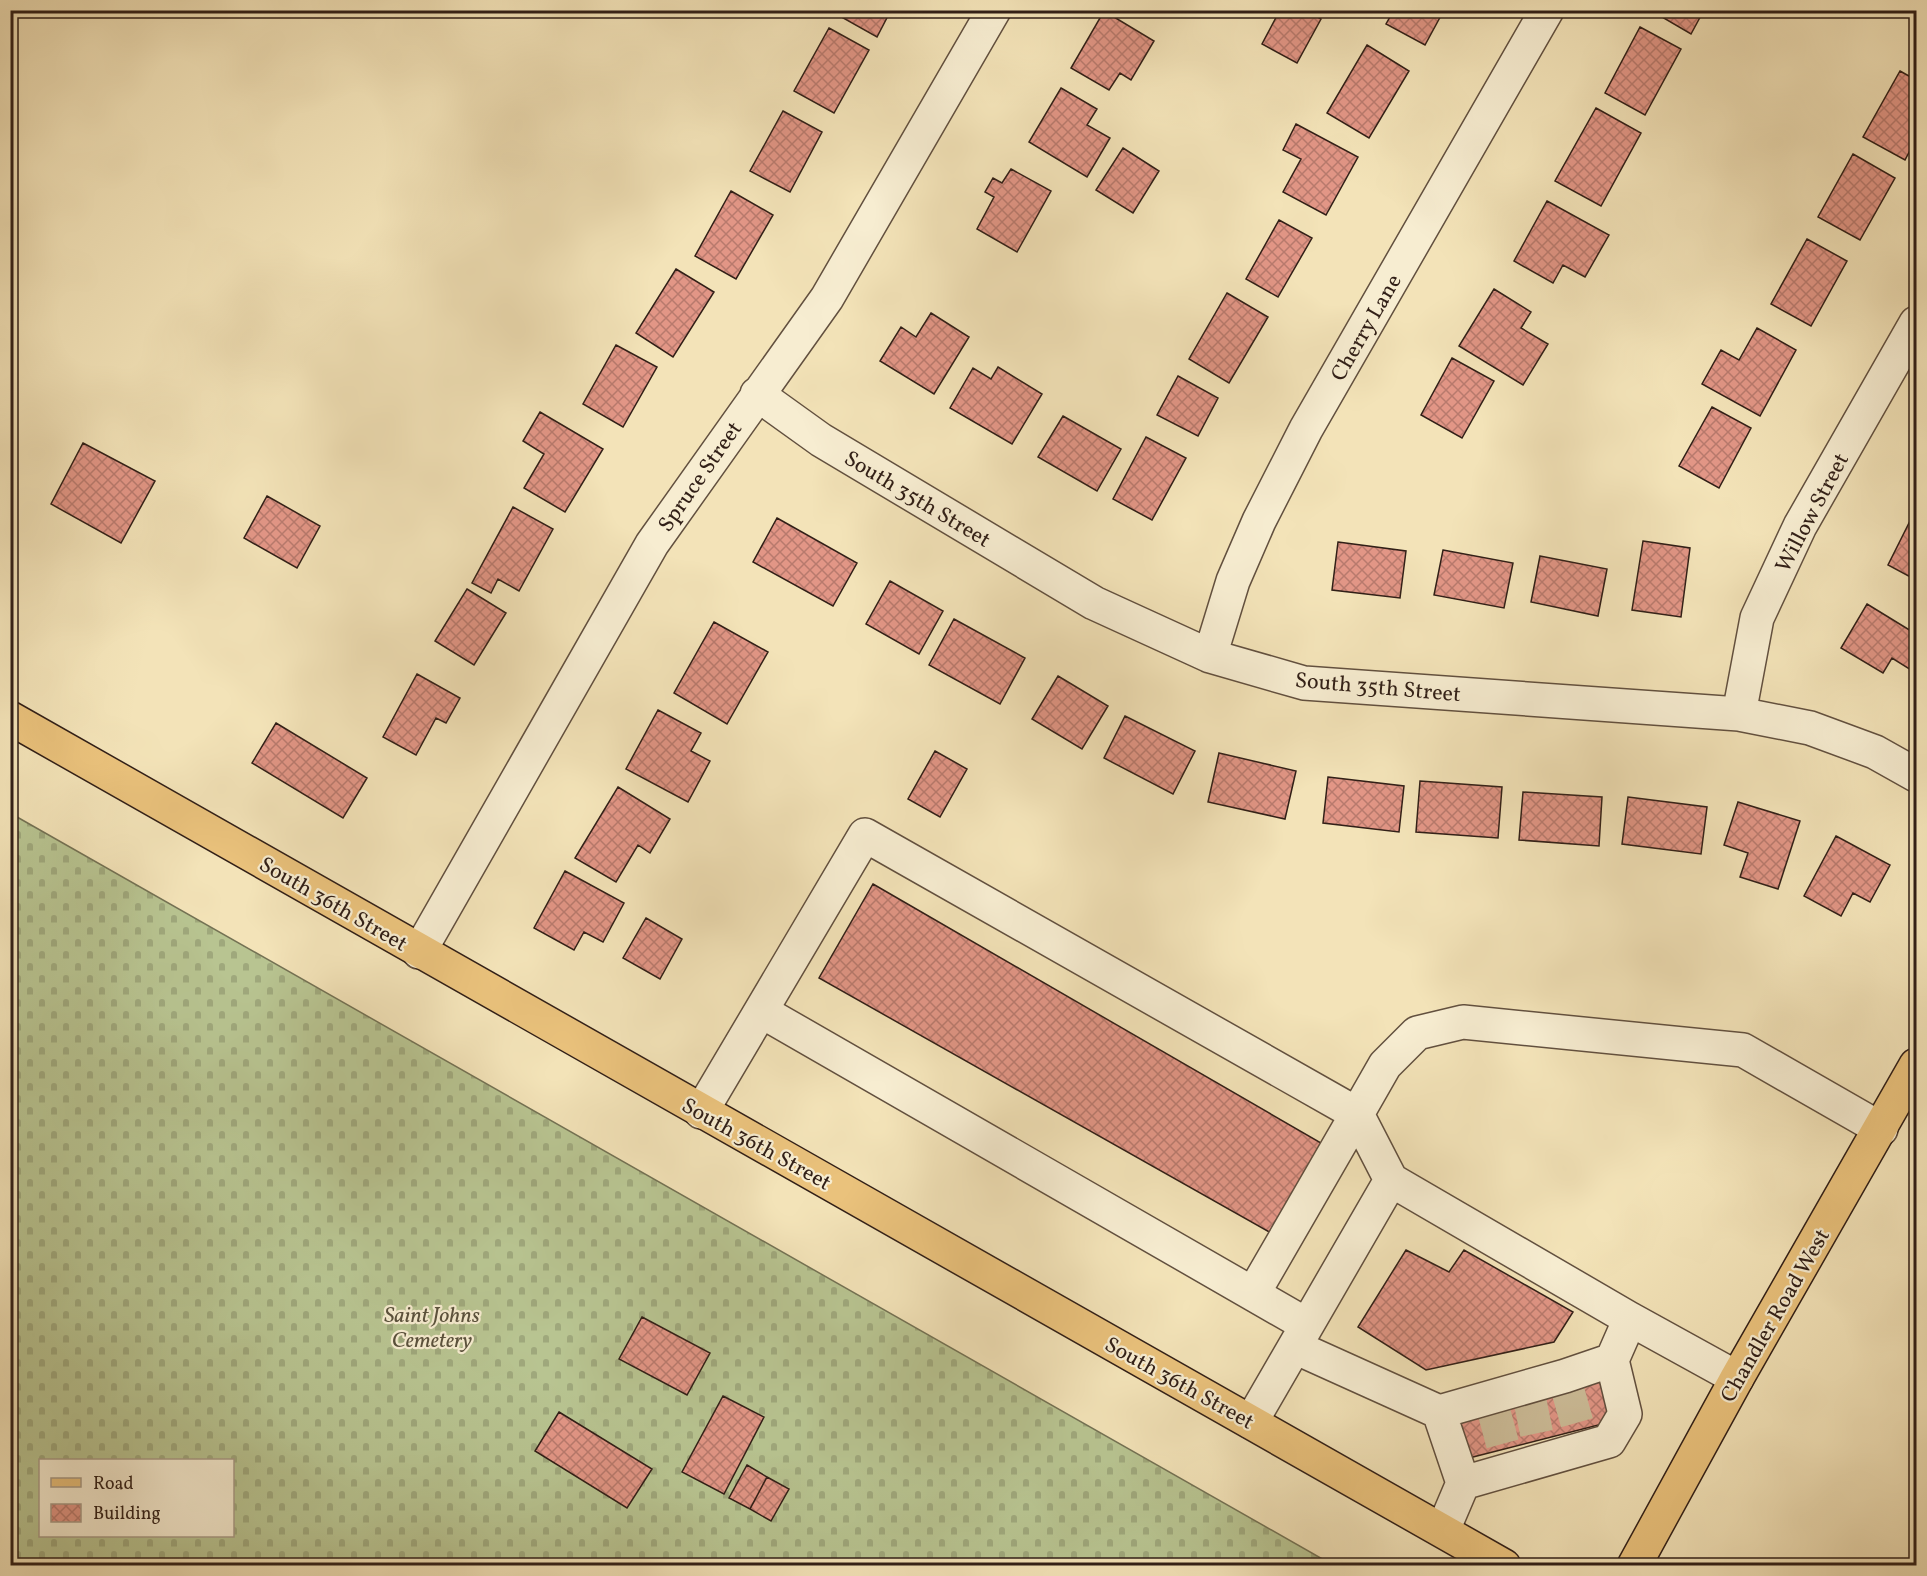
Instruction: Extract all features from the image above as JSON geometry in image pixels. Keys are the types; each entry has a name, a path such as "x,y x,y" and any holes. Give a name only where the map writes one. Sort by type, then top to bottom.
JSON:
{"main road":[{"name":"South 36th Street","path":"10,718 1504,1566"},
{"name":"Chandler Road West","path":"1634,1566 1737,1378 1917,1065"}],"street":[{"name":"Spruce Street","path":"419,952 652,544 827,298 994,10"},
{"name":"Cherry Lane","path":"1210,656 1233,581 1259,521 1306,429 1547,10"},
{"name":"Willow Street","path":"1739,714 1757,618 1800,526 1917,323"},
{"name":"South 35th Street","path":"757,394 821,440 1094,603 1210,656 1304,683 1739,714 1810,728 1875,752 1917,775"},
{"path":"701,1112 865,835 1357,1114 1391,1180 1630,1319 1737,1378"},
{"path":"761,1011 1253,1294 1301,1336 1439,1412 1492,1405 1567,1384 1612,1360 1630,1319"},
{"path":"1253,1294 1385,1065 1417,1033 1463,1022 1743,1050 1881,1129"},
{"path":"1251,1422 1391,1180"},
{"path":"1443,1530 1463,1483 1506,1459 1582,1440 1609,1441 1626,1414 1612,1360"},
{"path":"1439,1412 1463,1483"}],"green space":[{"name":"Saint Johns Cemetery","path":"10,813 1333,1565 11,1565"}],"building":[{"path":"838,10 891,10 877,37 836,14"},
{"path":"1280,10 1306,10 1321,19 1297,63 1262,44"},
{"path":"1394,10 1444,10 1425,45 1386,24"},
{"path":"1650,10 1704,10 1691,34"},
{"path":"1104,11 1154,41 1131,80 1120,73 1109,90 1071,68"},
{"path":"1640,27 1681,49 1645,115 1605,93"},
{"path":"829,28 869,50 834,113 794,91"},
{"path":"1916,43 1916,56 1911,53"},
{"path":"1367,45 1409,71 1369,138 1327,113"},
{"path":"1900,71 1916,80 1916,139 1905,160 1863,137"},
{"path":"1061,88 1097,109 1087,125 1110,138 1087,177 1029,142"},
{"path":"1596,108 1641,133 1601,206 1555,181"},
{"path":"783,111 822,132 790,192 750,171"},
{"path":"1296,124 1358,157 1326,215 1283,192 1301,159 1283,150"},
{"path":"1123,148 1159,171 1133,213 1096,190"},
{"path":"1853,154 1895,178 1860,240 1818,217"},
{"path":"1011,169 1051,191 1017,252 977,229 994,197 985,192 993,178 1002,183"},
{"path":"731,191 773,215 736,279 695,256"},
{"path":"1547,201 1609,235 1585,277 1563,265 1553,283 1514,261"},
{"path":"1279,220 1312,238 1278,297 1246,279"},
{"path":"1807,239 1847,261 1811,326 1771,304"},
{"path":"676,269 714,292 673,357 636,333"},
{"path":"1494,289 1531,312 1521,328 1548,344 1523,385 1459,346"},
{"path":"1227,293 1268,317 1229,383 1189,359"},
{"path":"931,313 969,337 934,394 880,361 901,327 916,337"},
{"path":"1757,328 1796,350 1760,416 1702,384 1721,350 1739,360"},
{"path":"616,345 657,367 623,427 583,404"},
{"path":"1452,358 1494,381 1462,438 1421,415"},
{"path":"998,367 1042,394 1012,444 950,408 973,368 991,379"},
{"path":"1178,376 1218,398 1198,436 1157,415"},
{"path":"1712,407 1751,428 1719,488 1679,466"},
{"path":"540,412 603,449 565,512 524,488 544,454 523,441"},
{"path":"1063,416 1121,449 1097,491 1038,457"},
{"path":"1146,437 1186,458 1152,520 1113,499"},
{"path":"83,443 155,481 121,543 51,504"},
{"path":"267,496 320,526 297,568 244,538"},
{"path":"513,507 553,529 519,591 498,579 491,593 472,583"},
{"path":"1914,513 1916,514 1916,580 1888,565"},
{"path":"777,518 857,563 833,606 753,562"},
{"path":"1643,541 1690,548 1681,617 1632,610"},
{"path":"1338,542 1406,551 1400,598 1332,590"},
{"path":"1443,550 1513,563 1504,608 1434,595"},
{"path":"1540,556 1607,569 1598,616 1531,602"},
{"path":"890,581 943,611 919,654 866,624"},
{"path":"467,589 506,613 474,665 435,641"},
{"path":"1867,604 1916,634 1916,661 1911,670 1892,658 1883,673 1841,648"},
{"path":"954,619 1025,658 1000,704 929,665"},
{"path":"714,622 768,652 727,724 674,693"},
{"path":"417,674 460,698 446,723 436,718 416,755 383,737"},
{"path":"1058,676 1108,706 1082,749 1032,719"},
{"path":"658,710 701,733 691,751 710,761 688,802 626,769"},
{"path":"1125,716 1195,751 1173,794 1104,758"},
{"path":"276,723 367,778 343,818 252,763"},
{"path":"935,751 967,769 940,817 908,799"},
{"path":"1219,753 1296,771 1285,819 1208,802"},
{"path":"1328,777 1404,786 1399,832 1323,823"},
{"path":"1420,781 1502,787 1498,838 1416,832"},
{"path":"618,787 670,819 650,853 638,845 616,882 575,858"},
{"path":"1523,792 1602,797 1599,846 1519,840"},
{"path":"1628,797 1707,807 1701,854 1622,844"},
{"path":"1738,802 1800,821 1778,889 1740,877 1748,853 1724,845"},
{"path":"1836,836 1890,865 1870,902 1853,893 1841,916 1804,896"},
{"path":"565,871 624,903 603,942 584,932 574,950 534,928"},
{"path":"873,884 1321,1143 1271,1233 819,978"},
{"path":"646,918 682,939 660,979 623,958"},
{"path":"1406,1250 1449,1272 1464,1250 1573,1312 1554,1342 1426,1370 1358,1327"},
{"path":"642,1317 710,1353 687,1395 619,1359"},
{"path":"1609,1379 1618,1420 1465,1459 1457,1422"},
{"path":"723,1396 764,1417 724,1494 682,1472"},
{"path":"559,1412 652,1469 627,1508 535,1451"},
{"path":"747,1465 767,1477 750,1509 729,1498"},
{"path":"767,1477 789,1489 771,1521 750,1509"}],"tunnel":[{"path":"1568,1391 1579,1430"},
{"path":"1530,1401 1538,1440"},
{"path":"1494,1412 1504,1449"}]}
